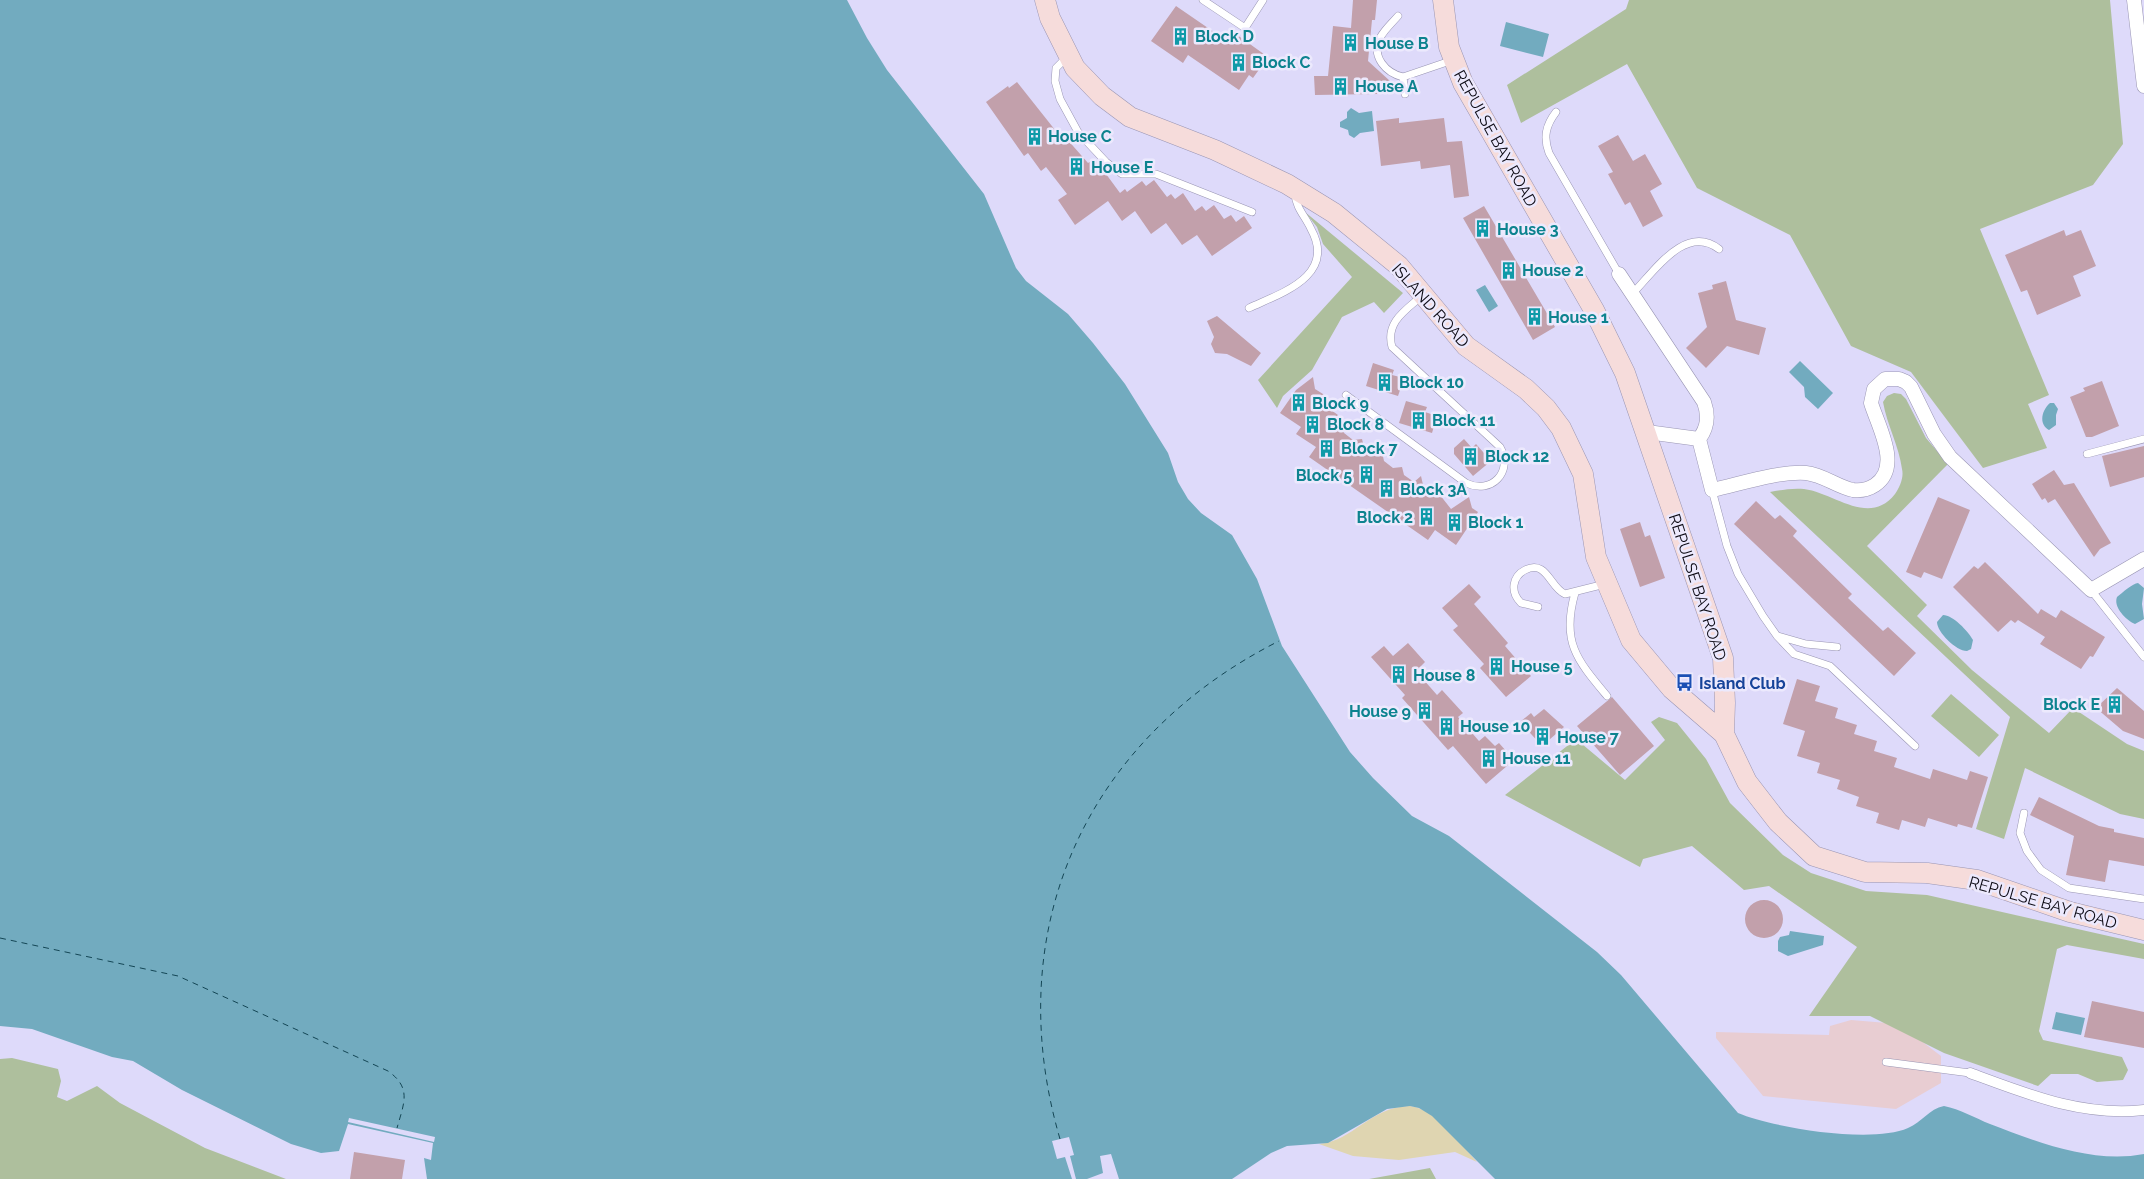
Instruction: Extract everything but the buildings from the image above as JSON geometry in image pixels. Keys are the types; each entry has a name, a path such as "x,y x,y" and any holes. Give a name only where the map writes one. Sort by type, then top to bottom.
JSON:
{"main road":[{"name":"ISLAND ROAD","path":"1045,0 1050,18 1075,68 1102,96 1130,117 1215,150 1295,190 1334,213 1398,266 1424,294 1466,346 1526,389 1554,418 1586,482 1593,542 1606,584 1631,640 1672,689 1724,734"},
{"name":"REPULSE BAY ROAD","path":"1442,0 1446,31 1453,60 1468,91 1601,324 1625,373 1647,432 1723,658 1724,734 1747,782 1778,822 1814,856 1865,872 1927,873 1977,880 2070,912 2144,930"}],"street":[{"path":"2134,0 2144,86"},
{"path":"1619,274 1704,402 1708,418 1704,433 1699,439"},
{"path":"1699,439 1712,490 1796,473 1819,476 1852,490 1867,489 1874,486 1884,475 1888,459 1871,403 1871,396 1879,383 1885,379 1899,379 1911,387 1934,434 1950,457 2090,590 2144,559"},
{"path":"1647,432 1699,439"},
{"path":"1970,1074 2072,1107 2106,1112 2144,1110"}],"lane":[{"path":"1202,0 1245,28 1263,0"},
{"path":"1398,16 1381,36 1377,50 1382,64 1387,71 1403,77 1453,60"},
{"path":"1069,55 1056,68 1055,81 1060,99 1078,132 1106,162 1122,174 1156,174 1252,212"},
{"path":"1403,77 1404,94"},
{"path":"1556,112 1547,128 1546,145 1549,153 1619,274"},
{"path":"1249,308 1304,281 1314,267 1317,250 1316,239 1298,208 1295,190"},
{"path":"1632,294 1682,244 1696,240 1704,241 1718,249"},
{"path":"1346,395 1466,483 1473,486 1488,486 1500,478 1505,466 1505,459 1500,447 1392,347 1390,333 1392,325 1424,294"},
{"path":"2087,454 2144,439"},
{"path":"1712,490 1721,528 1738,574 1777,636 1794,654 1830,666 1915,746"},
{"path":"1538,608 1521,603 1514,593 1518,575 1529,568 1536,568 1547,573 1560,592 1575,593 1606,584"},
{"path":"2090,590 2144,657"},
{"path":"1575,593 1570,619 1573,645 1582,666 1607,696"},
{"path":"1777,636 1806,644 1837,647"},
{"path":"2024,813 2020,833 2027,851 2041,870 2069,888 2144,899"},
{"path":"1886,1062 1970,1074"}],"shaded area":[{"path":"1851,1020 1899,1024 1941,1056 1941,1083 1896,1109 1763,1096 1716,1038 1716,1032 1829,1035 1830,1026"}],"green space":[{"path":"1629,0 2110,0 2123,144 2093,185 1980,229 2049,395 2028,404 2047,448 1983,468 1911,372 1851,346 1790,235 1697,188 1627,64 1521,123 1507,85 1626,9"},
{"path":"1305,212 1403,293 1384,313 1374,302 1342,317 1312,370 1283,396 1277,408 1258,380 1352,277 1323,244 1317,227"},
{"path":"1894,393 1901,394 1906,399 1926,438 1948,464 1867,546 1927,605 1917,616 1972,670 2049,733 2073,708 2127,744 2144,751 2144,819 2120,814 2025,768 2004,839 1976,829 2010,717 1770,492 1804,489 1863,508 1874,508 1885,503 1897,491 1902,475 1898,452 1883,402 1887,396"},
{"path":"1951,694 1999,735 1979,757 1931,716"},
{"path":"1659,717 1677,723 1706,759 1730,803 1783,855 1811,873 1866,891 1927,895 2144,944 2144,959 2067,945 2057,949 2039,1031 2043,1040 2122,1057 2128,1070 2123,1080 2097,1082 2078,1074 2051,1074 2038,1086 1944,1053 1870,1016 1809,1016 1857,947 1769,886 1744,890 1692,846 1643,859 1640,867 1505,795 1576,739 1625,780 1665,740 1651,722"},
{"path":"12,1058 58,1069 61,1081 57,1097 67,1101 97,1086 120,1103 205,1148 286,1179 0,1179 0,1059"},
{"path":"1430,1168 1436,1179 1369,1179"}],"sand":[{"path":"1410,1106 1420,1109 1439,1120 1477,1162 1455,1152 1399,1160 1353,1156 1319,1144 1331,1142 1342,1137 1383,1112"}],"water":[{"path":"0,0 847,0 887,70 984,194 1016,268 1026,281 1068,314 1093,343 1125,384 1168,453 1178,482 1188,499 1201,513 1232,535 1257,579 1282,646 1350,752 1373,778 1412,816 1449,836 1597,952 1621,975 1738,1113 1754,1119 1798,1129 1871,1135 1892,1133 1908,1128 1934,1110 1944,1106 1962,1111 2027,1138 2066,1150 2105,1156 2144,1154 2144,1179 1495,1179 1432,1116 1419,1108 1410,1106 1387,1109 1328,1143 1287,1146 1271,1153 1232,1179 1119,1179 1111,1154 1100,1156 1103,1173 1087,1179 427,1179 424,1158 431,1160 433,1143 348,1124 339,1151 321,1153 291,1144 182,1090 133,1061 112,1057 32,1029 0,1026"},
{"path":"1506,22 1549,34 1543,57 1500,46"},
{"path":"1351,108 1359,113 1372,111 1374,131 1360,133 1354,138 1349,135 1348,130 1340,127 1340,122 1347,118 1347,112"},
{"path":"1485,285 1498,306 1489,312 1476,290"},
{"path":"1800,361 1833,393 1818,409 1805,397 1804,387 1789,372"},
{"path":"2050,403 2054,403 2058,409 2056,425 2049,430 2043,424 2042,417"},
{"path":"2138,583 2144,588 2142,604 2144,619 2135,624 2121,613 2116,601 2117,597 2130,586"},
{"path":"1943,615 1956,621 1968,632 1973,640 1971,649 1967,651 1958,648 1944,636 1937,622"},
{"path":"1790,931 1824,936 1823,945 1788,956 1778,951 1778,941 1780,937 1789,935"},
{"path":"2056,1012 2085,1018 2081,1035 2052,1029"}],"pier":[{"path":"349,1118 435,1137 434,1142 348,1122"},
{"path":"1069,1137 1074,1155 1070,1156 1076,1179 1072,1179 1065,1157 1057,1159 1052,1141"}],"ferry route":[{"path":"1060,1139 1044,1062 1041,987 1051,915 1074,848 1108,787 1154,731 1211,682 1279,641"},
{"path":"0,938 178,976 388,1071 401,1084 404,1096 397,1128"}],"place":[{"name":"Block D","path":"1181,36"},
{"name":"House B","path":"1351,43"},
{"name":"Block C","path":"1238,62"},
{"name":"House A","path":"1341,86"},
{"name":"House C","path":"1034,136"},
{"name":"House E","path":"1077,167"},
{"name":"House 3","path":"1483,229"},
{"name":"House 2","path":"1508,270"},
{"name":"House 1","path":"1534,317"},
{"name":"Block 10","path":"1385,382"},
{"name":"Block 9","path":"1298,403"},
{"name":"Block 11","path":"1418,420"},
{"name":"Block 8","path":"1313,424"},
{"name":"Block 7","path":"1327,448"},
{"name":"Block 12","path":"1471,456"},
{"name":"Block 5","path":"1366,475"},
{"name":"Block 3A","path":"1386,489"},
{"name":"Block 2","path":"1427,517"},
{"name":"Block 1","path":"1454,522"},
{"name":"House 5","path":"1497,666"},
{"name":"House 8","path":"1399,675"},
{"name":"Island Club","path":"1685,683"},
{"name":"Block E","path":"2114,704"},
{"name":"House 9","path":"1425,711"},
{"name":"House 10","path":"1446,726"},
{"name":"House 7","path":"1543,737"},
{"name":"House 11","path":"1488,758"}]}
